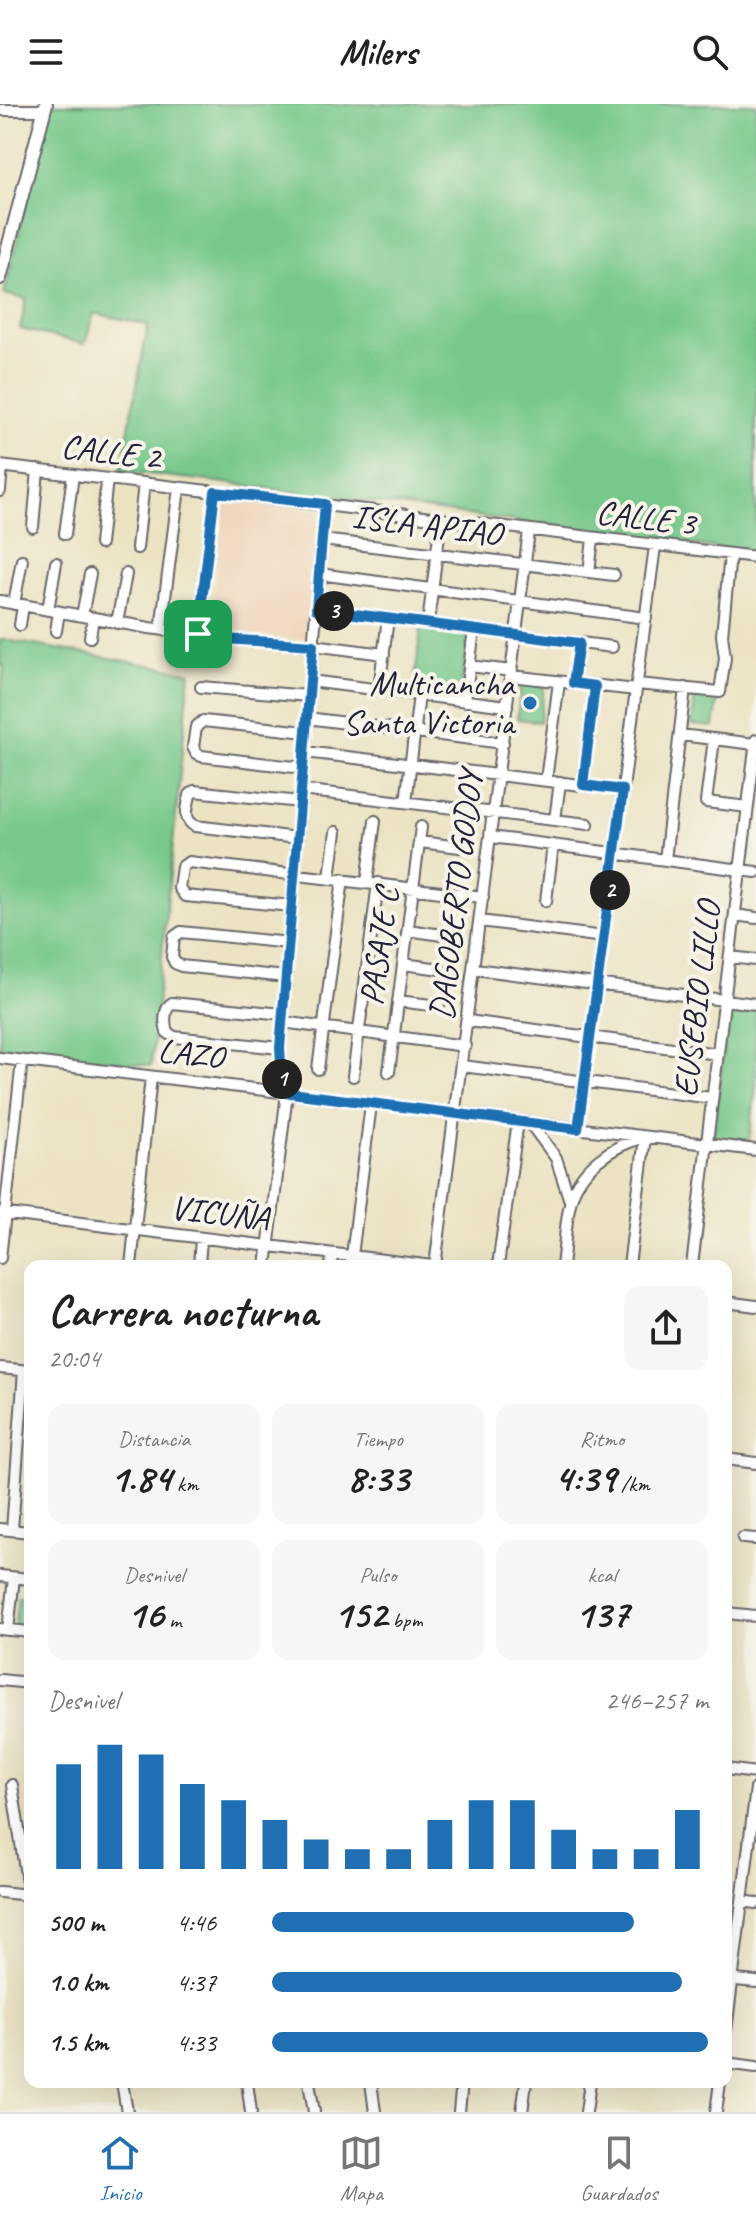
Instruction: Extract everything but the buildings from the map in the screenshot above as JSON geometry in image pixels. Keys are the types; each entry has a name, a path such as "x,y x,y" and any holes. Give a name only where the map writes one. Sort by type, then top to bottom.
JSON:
{"main road":[{"path":"0,278 45,107"}],"street":[{"path":"0,110 45,107"},
{"path":"0,491 1,466"},
{"name":"CALLE 2","path":"1,466 325,504"},
{"path":"33,527 38,470"},
{"path":"65,534 73,475"},
{"path":"100,544 107,479"},
{"path":"137,548 144,483"},
{"path":"161,629 179,488"},
{"path":"198,634 215,492"},
{"path":"267,1260 285,1093 280,1048 282,1018 325,504"},
{"name":"CALLE 3","path":"325,504 756,557"},
{"path":"428,623 441,519"},
{"name":"DAGOBERTO GODOY","path":"435,1260 465,1046 529,531"},
{"path":"589,572 593,539"},
{"name":"ISLA APIAO","path":"322,540 614,575"},
{"path":"578,1129 655,546"},
{"path":"469,666 595,686 720,692 725,658 722,635 730,555"},
{"path":"20,625 18,605 22,560"},
{"path":"56,563 56,631"},
{"path":"90,574 87,617 90,637"},
{"path":"117,623 126,574"},
{"path":"319,574 646,618"},
{"path":"0,601 211,638 313,645 384,654"},
{"path":"316,609 612,647"},
{"path":"379,689 388,618"},
{"path":"465,701 474,629"},
{"path":"573,683 579,643"},
{"path":"310,681 507,706"},
{"path":"546,780 559,682"},
{"path":"583,785 595,686"},
{"path":"201,687 309,696"},
{"path":"665,860 685,688"},
{"path":"406,802 419,695"},
{"path":"307,718 503,743"},
{"path":"303,768 199,756 193,749 196,729 203,721 306,732"},
{"path":"680,735 756,742"},
{"path":"714,739 706,802 748,807"},
{"name":"EUSEBIO LILLO","path":"693,1260 756,742"},
{"path":"305,752 623,790"},
{"path":"555,820 560,782"},
{"path":"301,790 588,824"},
{"path":"297,838 195,826 187,817 194,791 300,802"},
{"path":"353,1076 373,883 375,821"},
{"name":"PASAJE C","path":"389,1072 421,827"},
{"path":"330,877 336,832"},
{"path":"491,837 756,872"},
{"path":"420,842 460,847"},
{"path":"546,901 553,845"},
{"path":"292,906 185,896 179,888 182,867 189,862 483,897"},
{"path":"318,1069 343,879"},
{"path":"735,915 756,918"},
{"path":"480,921 604,937"},
{"path":"408,930 449,936"},
{"path":"286,977 179,966 173,959 174,939 183,932 289,943"},
{"path":"730,957 756,960"},
{"path":"403,964 441,969"},
{"path":"474,969 756,1004"},
{"path":"398,1001 439,1006"},
{"path":"280,1048 174,1037 167,1032 165,1025 167,1006 174,1003 465,1046"},
{"path":"468,1021 718,1054"},
{"name":"LAZO","path":"0,1058 756,1150"},
{"path":"0,1258 2,1213 22,1061"},
{"path":"462,1066 712,1098"},
{"path":"132,1260 151,1077"},
{"path":"352,1256 371,1104"},
{"path":"524,1122 556,1158 570,1201"},
{"path":"499,1260 524,1122"},
{"path":"563,1260 570,1201 580,1182 601,1158 618,1147 645,1137 630,1260"},
{"name":"VICUÑA","path":"2,1213 385,1260"},
{"path":"199,1260 201,1238"},
{"path":"332,1254 332,1260"},
{"path":"732,1303 756,1306"},
{"path":"0,1368 24,1371"},
{"path":"12,1530 24,1403"},
{"path":"732,1460 756,1463"},
{"path":"0,1529 24,1531"},
{"path":"743,1538 756,1539"},
{"path":"0,1576 24,1579"},
{"path":"14,1578 4,1630 24,1632"},
{"path":"732,1614 756,1616"},
{"path":"0,1680 24,1682"},
{"path":"732,1770 756,1773"},
{"path":"12,1785 24,1858"},
{"path":"732,1961 756,1788"},
{"path":"0,1892 24,1894"},
{"path":"742,1901 756,1903"},
{"path":"732,1979 756,1982"},
{"path":"732,2064 756,2067"},
{"path":"123,2088 127,2112"},
{"path":"248,2088 251,2112"},
{"path":"310,2088 314,2112"},
{"path":"372,2088 375,2112"},
{"path":"459,2112 461,2088"},
{"path":"522,2112 525,2088"},
{"path":"586,2112 589,2088"},
{"path":"716,2112 719,2088"}],"shaded area":[{"path":"224,501 319,511 309,639 210,633"}],"green space":[{"path":"50,104 756,104 756,553 121,471 148,325 94,313 85,344 20,329 26,299 4,294"},
{"path":"421,627 469,634 461,691 414,687"},
{"path":"0,639 190,672 151,1066 0,1048 0,704 4,665 0,665"},
{"name":"Multicancha Santa Victoria","path":"521,684 544,687 540,722 517,719"},
{"path":"695,694 718,697 714,727 692,725"},
{"path":"729,1008 756,1011 756,1086 749,1143 713,1138"},
{"path":"18,1596 24,1597 24,1627 14,1626"}],"place":[{"name":"Multicancha Santa Victoria","path":"530,703"}],"route":[{"path":"215,492 325,504 316,609 579,643 573,683 595,686 583,785 623,790 578,1129 283,1092 280,1048 313,645 211,638 198,634 215,492"}]}
